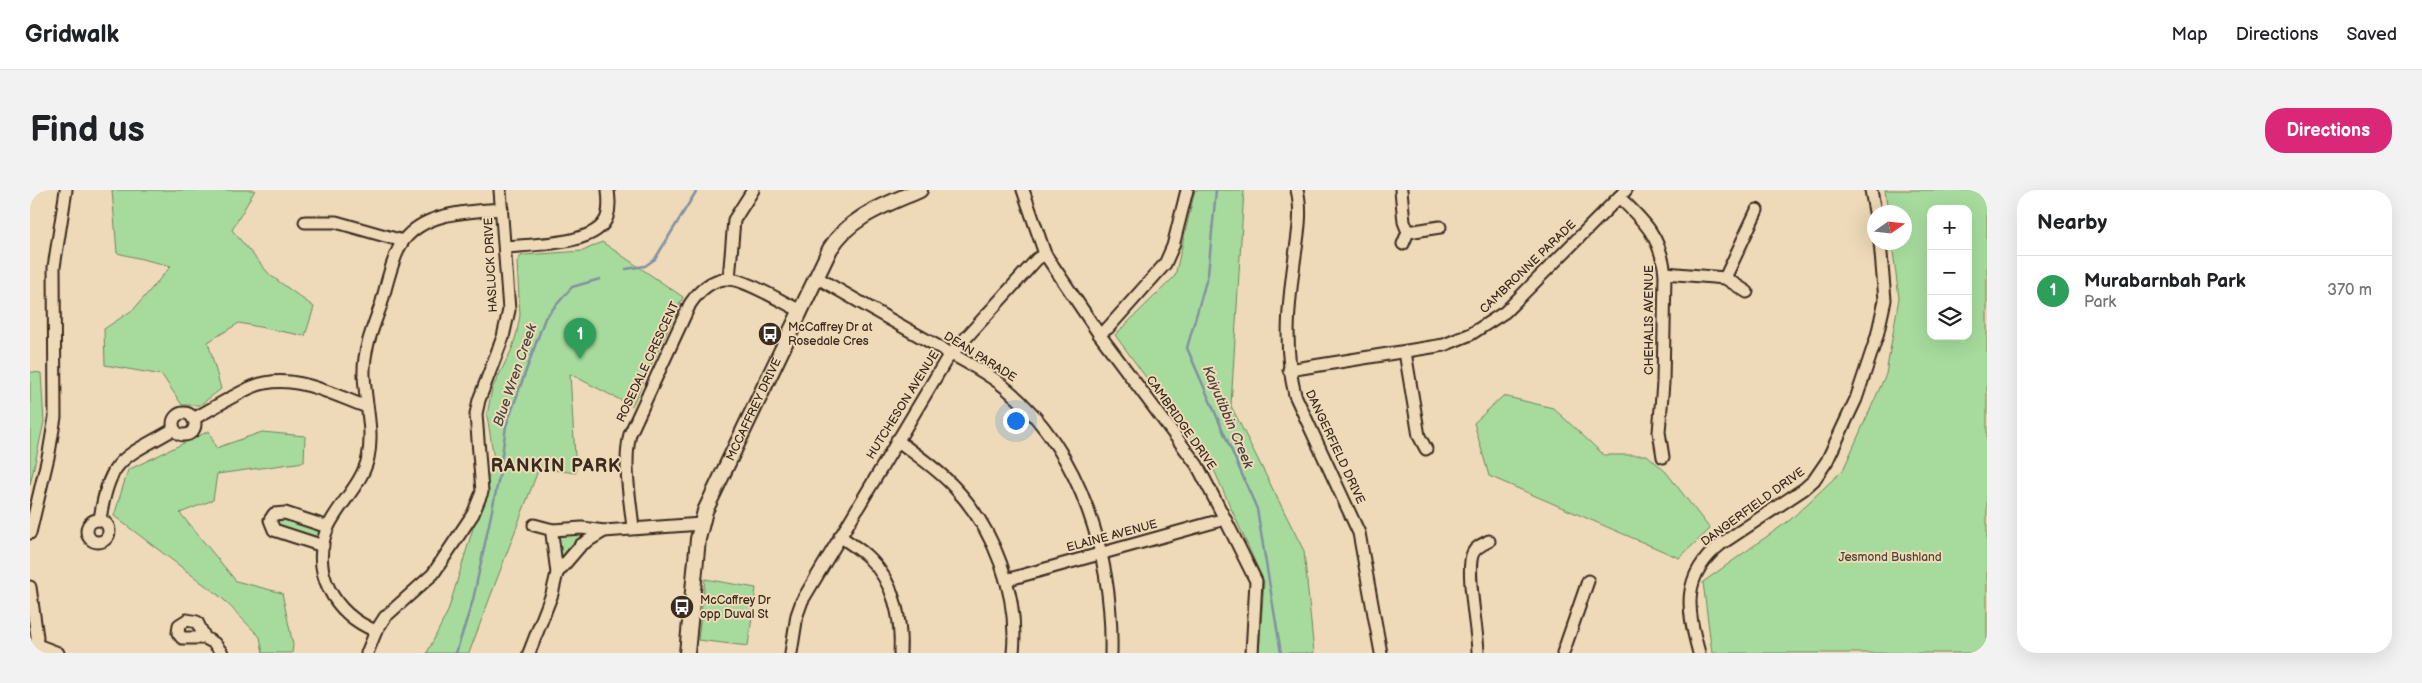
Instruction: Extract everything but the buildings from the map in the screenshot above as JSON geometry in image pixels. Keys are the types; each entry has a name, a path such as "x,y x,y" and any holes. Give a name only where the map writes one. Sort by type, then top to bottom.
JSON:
{"main road":[{"name":"MCCAFFREY DRIVE","path":"686,653 701,524 705,511 816,277 839,234 850,224 899,194 920,190"}],"street":[{"path":"30,533 49,453 55,417 54,267 66,190"},
{"name":"HASLUCK DRIVE","path":"367,653 376,631 397,606 433,574 478,503 482,486 476,414 482,387 508,320 500,190"},
{"path":"505,247 573,240 591,234 600,228 607,218 610,204 608,190"},
{"path":"753,190 734,220 728,279 744,283 801,311"},
{"path":"1023,190 1045,254"},
{"path":"1099,334 1108,328 1165,264 1173,246 1187,190"},
{"name":"DANGERFIELD DRIVE","path":"1297,190 1299,222 1286,338 1289,370 1295,395 1359,533 1381,653"},
{"path":"1401,190 1404,222 1408,232 1403,244"},
{"path":"1871,190 1874,205"},
{"name":"CAMBRONNE PARADE","path":"1289,370 1444,345 1488,325 1505,312 1623,194"},
{"name":"CHEHALIS AVENUE","path":"1623,194 1648,226 1658,243 1665,272 1663,384 1659,432 1663,458"},
{"path":"376,631 355,620 334,600 322,571 323,546 328,527 351,492 368,459 369,434 364,373 367,349 404,241 424,225 444,215 502,209"},
{"path":"1725,278 1756,210"},
{"path":"305,222 336,222 404,241"},
{"path":"1408,232 1440,227"},
{"name":"DANGERFIELD DRIVE","path":"1699,653 1691,624 1689,604 1692,585 1699,568 1712,551 1721,544 1794,496 1814,480 1827,462 1856,399 1870,364 1885,300 1881,250"},
{"name":"CAMBRIDGE DRIVE","path":"1045,254 1099,334 1197,465 1256,581 1252,653"},
{"name":"HUTCHESON AVENUE","path":"792,653 797,615 840,536 950,354 1037,259 1045,254"},
{"path":"1665,272 1725,278 1747,292"},
{"name":"DEAN PARADE","path":"816,277 1007,388 1047,434 1070,471 1088,511 1101,554 1109,598 1111,653"},
{"name":"ROSEDALE CRESCENT","path":"633,528 627,446 630,434 690,304 698,293 708,285 728,279"},
{"path":"1405,352 1420,436 1426,449"},
{"path":"100,520 109,479 117,465 127,456 174,429 174,422 178,416 188,414 193,419 252,388 269,382 286,381 302,384 367,408"},
{"path":"897,440 954,486 987,532 1006,580 1012,612 1013,653"},
{"path":"323,546 274,530 270,520 274,514 285,513 328,527"},
{"name":"ELAINE AVENUE","path":"1006,580 1225,519"},
{"path":"534,524 553,530 582,528 604,531 701,524"},
{"path":"529,653 552,594 557,573 553,530"},
{"path":"557,573 581,545 604,531"},
{"path":"840,536 868,557 890,588 896,602 900,626 900,653"},
{"path":"1478,653 1471,567 1473,553 1478,547 1488,541"},
{"path":"1563,653 1588,581"},
{"path":"30,587 36,649 58,653"},
{"path":"205,638 214,643 222,653"}],"green space":[{"path":"112,190 255,190 232,230 270,275 314,307 305,336 239,323 208,342 221,389 200,405 182,405 162,375 105,365 104,329 134,309 171,266 117,253"},
{"path":"1195,190 1244,190 1231,406 1304,551 1314,653 1259,653 1264,582 1214,470 1115,335 1175,276"},
{"name":"Jesmond Bushland","path":"1885,190 1987,190 1987,653 1712,653 1703,582 1790,520 1843,470 1886,374 1899,298 1893,250 1912,250 1912,205 1887,205"},
{"path":"602,242 683,297 632,406 570,374 576,473 539,468 469,653 427,653 448,611 494,459 487,415 492,389 512,349 517,332 520,315 517,262 521,256 525,255 583,251"},
{"path":"30,372 41,373 44,422 30,485"},
{"path":"1503,396 1553,408 1604,455 1647,455 1666,472 1710,529 1679,558 1489,476 1474,423"},
{"path":"209,431 216,448 262,432 305,436 304,462 217,474 213,500 180,513 236,581 282,593 293,645 292,653 263,653 260,637 222,598 114,516 128,470"},
{"path":"283,518 318,529 322,534 318,539 278,526 277,521"},
{"path":"579,533 580,537 560,558 556,540 558,534"},
{"path":"705,579 756,588 748,646 698,640"}],"waterway":[{"name":"Blue Wren Creek","path":"626,269 645,266 655,259 697,190"},
{"name":"Kaiyutibbin Creek","path":"1216,190 1208,274 1187,348 1257,509 1281,653"},
{"name":"Blue Wren Creek","path":"456,653 473,600 499,477 506,426 545,318 572,287 600,279"}],"place":[{"name":"McCaffrey Dr at Rosedale Cres","path":"770,334"},
{"name":"Murabarnbah Park","path":"580,359"},
{"name":"McCaffrey Dr opp Duval St","path":"682,607"}],"district":[{"name":"RANKIN PARK","path":"556,466"}]}
